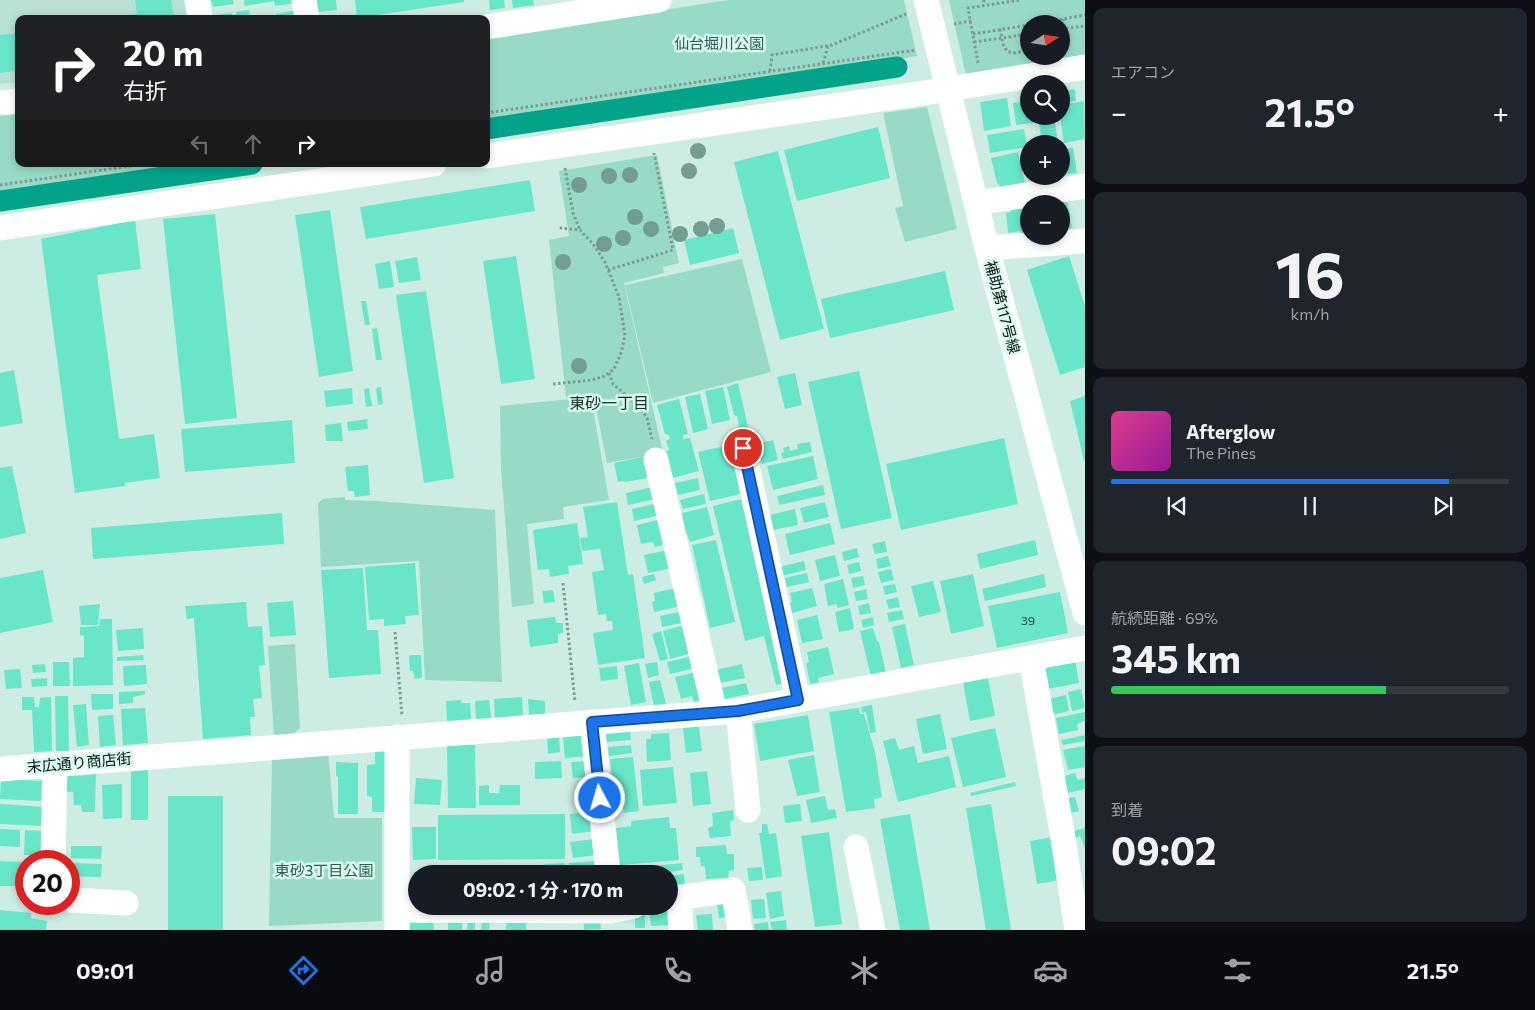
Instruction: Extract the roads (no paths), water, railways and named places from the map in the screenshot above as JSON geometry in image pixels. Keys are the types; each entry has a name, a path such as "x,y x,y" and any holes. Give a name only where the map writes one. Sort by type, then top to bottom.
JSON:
{"street":[{"path":"197,0 199,15"},
{"path":"304,0 306,15"},
{"path":"490,26 543,9 659,0"},
{"name":"補助第117号線","path":"918,6 948,89 987,248 1085,613"},
{"path":"490,155 924,93 1085,67"},
{"path":"0,103 15,101"},
{"path":"0,228 414,167"},
{"path":"976,203 1085,186"},
{"path":"987,248 1085,241"},
{"path":"743,448 798,700"},
{"path":"656,460 726,712 748,810"},
{"name":"末広通り商店街","path":"0,768 726,712 1085,648"},
{"path":"1031,658 1062,832 1077,930"},
{"path":"585,723 607,865"},
{"path":"400,737 397,920 535,920 594,915"},
{"path":"53,850 55,764"},
{"path":"856,847 873,930"},
{"path":"678,897 733,890 740,930"},
{"path":"80,901 126,903"},
{"path":"678,915 681,930"}],"waterway":[{"path":"490,128 897,67"},
{"path":"0,201 232,167"}],"district":[{"name":"東砂一丁目","path":"609,402"}],"park label":[{"name":"仙台堀川公園","path":"719,43"},
{"name":"東砂3丁目公園","path":"324,870"}]}
